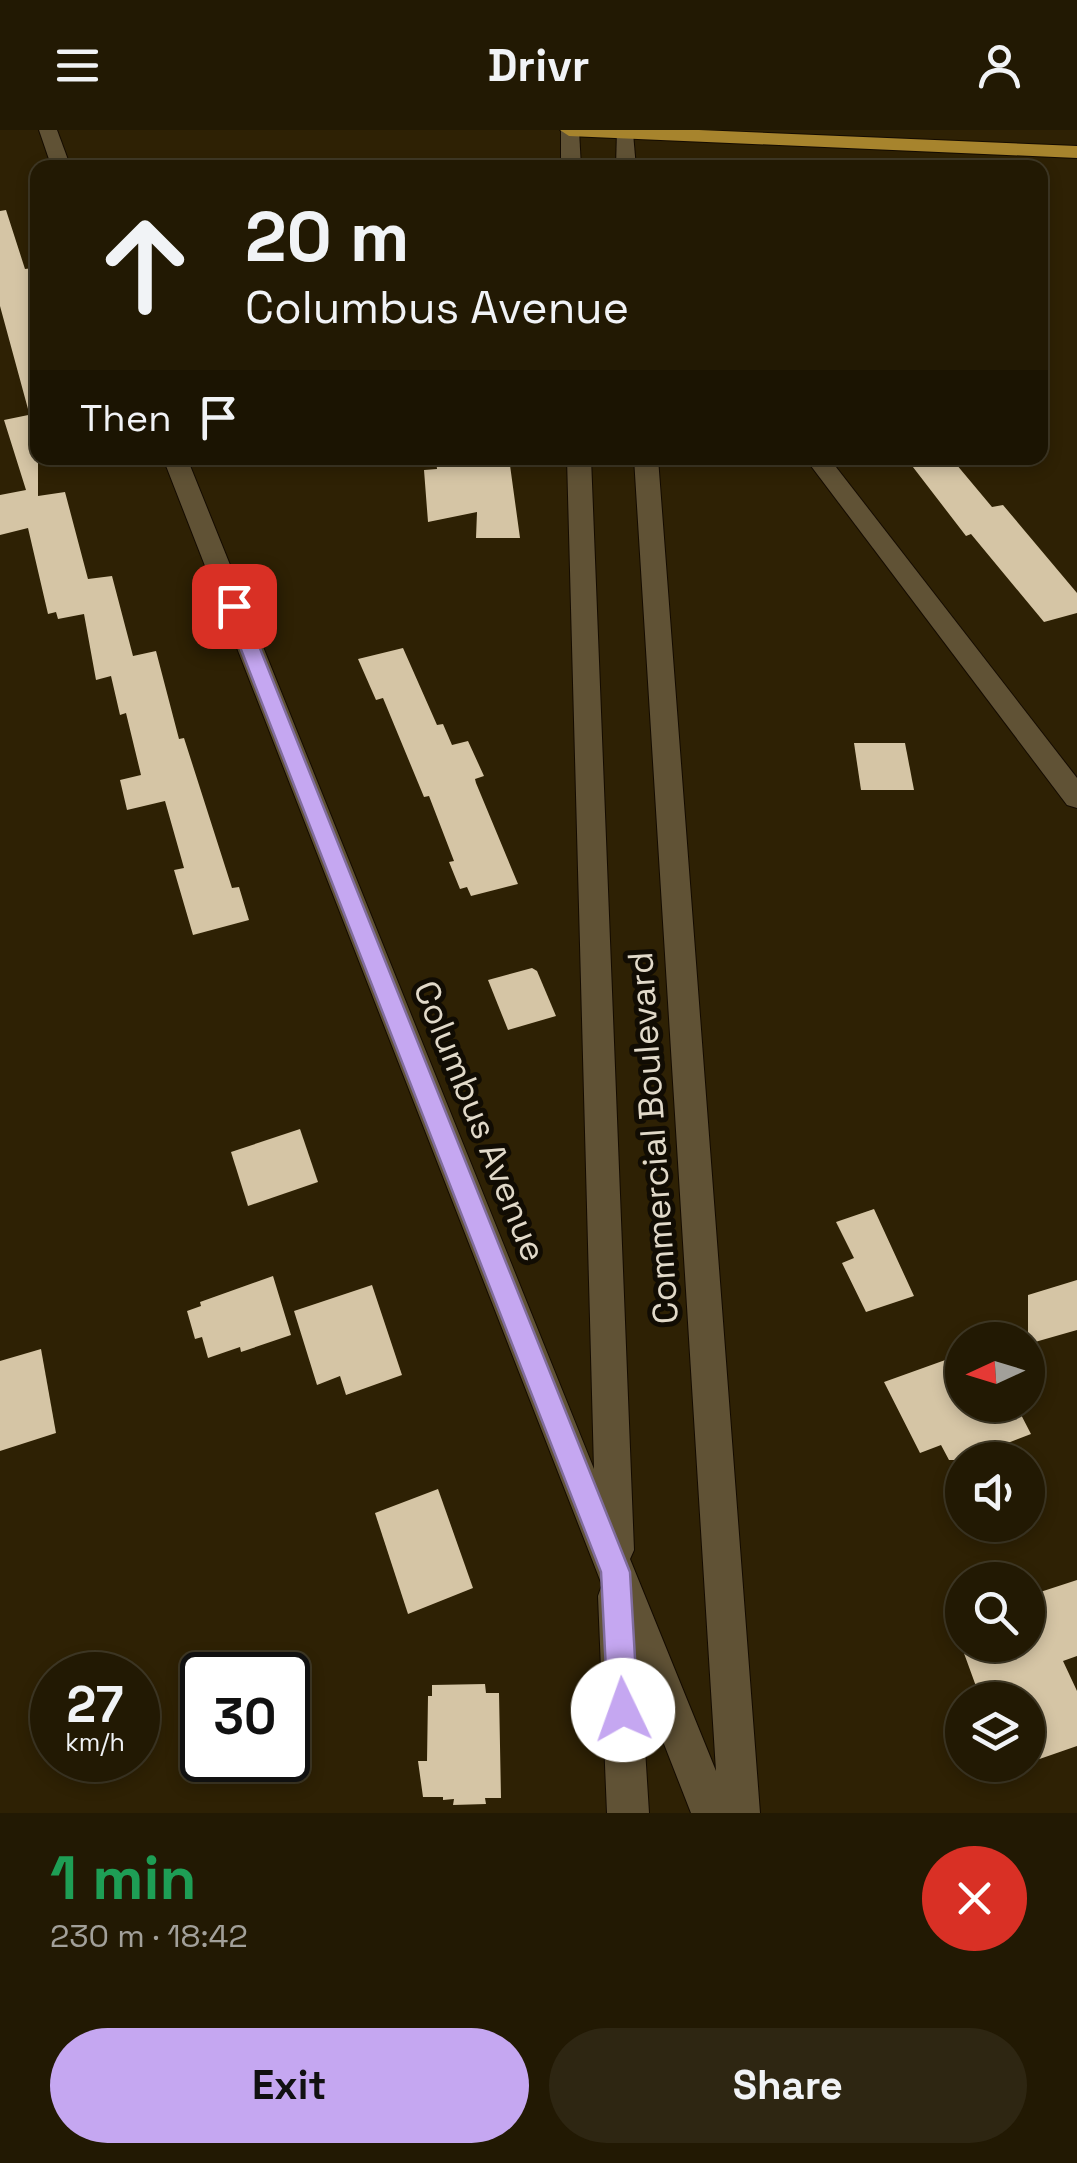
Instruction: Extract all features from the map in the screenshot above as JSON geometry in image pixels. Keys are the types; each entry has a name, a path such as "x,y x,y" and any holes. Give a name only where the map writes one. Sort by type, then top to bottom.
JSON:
{"main road":[{"path":"570,130 1077,152"}],"street":[{"path":"48,130 59,160"},
{"path":"570,130 570,160"},
{"path":"624,133 626,160"},
{"name":"Columbus Avenue","path":"178,465 712,1813"},
{"name":"Commercial Boulevard","path":"579,465 616,1572 628,1813"},
{"name":"Commercial Boulevard","path":"646,465 739,1813"},
{"path":"822,465 1077,798"}],"building":[{"path":"6,210 25,269 30,268 30,409 0,306 0,211"},
{"path":"30,415 30,465 38,465 38,496 65,492 88,579 112,576 133,656 156,651 179,739 184,738 232,888 239,887 249,920 193,935 174,870 184,868 165,801 127,810 120,780 141,775 126,713 120,715 111,676 96,680 84,614 58,619 56,612 48,614 28,528 0,535 0,495 26,490 4,420"},
{"path":"437,465 510,465 520,538 476,538 477,512 428,522 424,470 437,469"},
{"path":"911,465 957,465 992,507 1003,505 1077,593 1077,613 1044,622 971,534 966,536"},
{"path":"403,648 437,725 443,724 452,745 468,741 484,776 475,779 476,783 518,884 471,896 467,887 460,889 449,862 454,861 429,796 424,797 383,698 376,700 358,659"},
{"path":"854,743 905,743 914,790 861,790"},
{"path":"532,968 537,971 556,1016 508,1030 488,980"},
{"path":"300,1129 318,1182 248,1206 231,1152"},
{"path":"874,1209 914,1296 866,1312 842,1263 854,1258 836,1222"},
{"path":"273,1276 291,1335 241,1352 240,1347 208,1358 202,1337 195,1339 187,1311 201,1306 200,1302"},
{"path":"1077,1280 1077,1330 1045,1339 1045,1322 1028,1322 1028,1295"},
{"path":"372,1285 402,1375 346,1395 340,1376 317,1385 294,1311"},
{"path":"41,1349 56,1433 0,1451 0,1361"},
{"path":"945,1360 945,1422 1025,1422 1031,1434 1010,1442 945,1442 945,1452 941,1445 920,1453 884,1382"},
{"path":"438,1489 473,1588 408,1614 375,1513"},
{"path":"1077,1580 1077,1656 1063,1661 1077,1691 1077,1746 1045,1757 1045,1682 974,1682 967,1662 1045,1662 1045,1590"},
{"path":"485,1684 486,1693 499,1693 501,1798 485,1798 486,1804 453,1805 454,1799 423,1797 418,1761 427,1761 428,1696 432,1696 432,1685"}],"route":[{"path":"234,606 616,1572 623,1710"}]}
